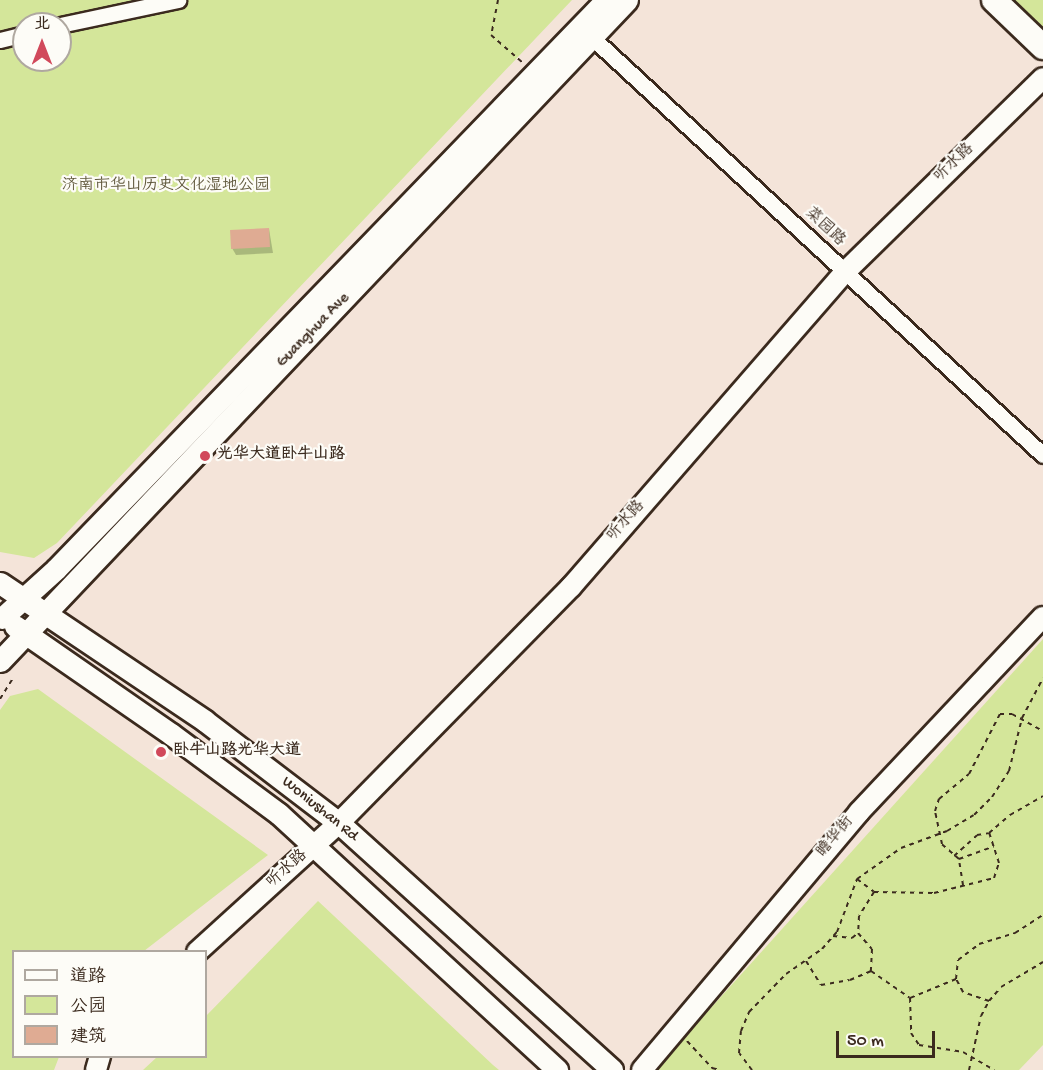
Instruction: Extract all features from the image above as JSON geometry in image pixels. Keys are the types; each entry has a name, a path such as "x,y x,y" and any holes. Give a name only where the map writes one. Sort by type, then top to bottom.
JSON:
{"main road":[{"name":"Guanghua Ave","path":"0,661 586,32 606,0"},
{"name":"Guanghua Ave","path":"1,617 52,573 528,77 627,0"},
{"path":"994,0 1043,47"},
{"name":"Woniushan Rd","path":"0,583 48,612 205,721 339,823 612,1070"},
{"path":"1,617 171,734 315,846 557,1070"}],"street":[{"path":"72,22 178,0"},
{"name":"菜园路","path":"586,32 1043,455"},
{"name":"听水路","path":"198,950 339,823 571,587 845,272 1043,78"},
{"name":"瞻华街","path":"642,1070 859,812 1043,617"}],"path":[{"path":"498,0 491,35 522,62"},
{"path":"0,699 14,678"},
{"path":"751,1070 739,1053 741,1031 749,1012 786,974 806,961 833,936 857,879 901,848 939,833 974,815 992,797 1009,771 1022,718 1043,678"},
{"path":"959,859 942,844 936,811 939,799 969,774 1000,714 1022,718 1043,731"},
{"path":"954,856 977,835 990,833 1010,815 1043,796"},
{"path":"857,879 874,892 934,893 994,878 999,863 990,833"},
{"path":"959,859 994,846"},
{"path":"959,859 963,885"},
{"path":"833,936 852,938 858,933 863,905 874,892"},
{"path":"990,1001 963,992 956,979 958,960 979,944 1025,928 1043,915"},
{"path":"858,933 872,950 871,971"},
{"path":"806,961 821,985 850,980 871,971"},
{"path":"969,1070 981,1016 990,1001 1001,987 1043,962"},
{"path":"871,971 910,998"},
{"path":"910,998 956,979"},
{"path":"910,998 911,1033 919,1045 963,1052 994,1070"},
{"path":"675,1030 710,1069 720,1070"}],"green space":[{"name":"济南市华山历史文化湿地公园","path":"0,0 572,0 57,543 34,558 0,552"},
{"path":"1014,0 1043,0 1043,29"},
{"path":"1043,639 1043,1045 1019,1070 655,1070"},
{"path":"38,689 268,855 145,950 12,950 12,1058 59,1058 54,1070 0,1070 0,710 10,696"},
{"path":"318,901 499,1070 143,1070 156,1058 207,1058 207,1015"}],"building":[{"path":"269,228 270,247 231,249 230,230"}],"place":[{"name":"光华大道卧牛山路","path":"205,456"},
{"name":"卧牛山路光华大道","path":"161,752"}]}
